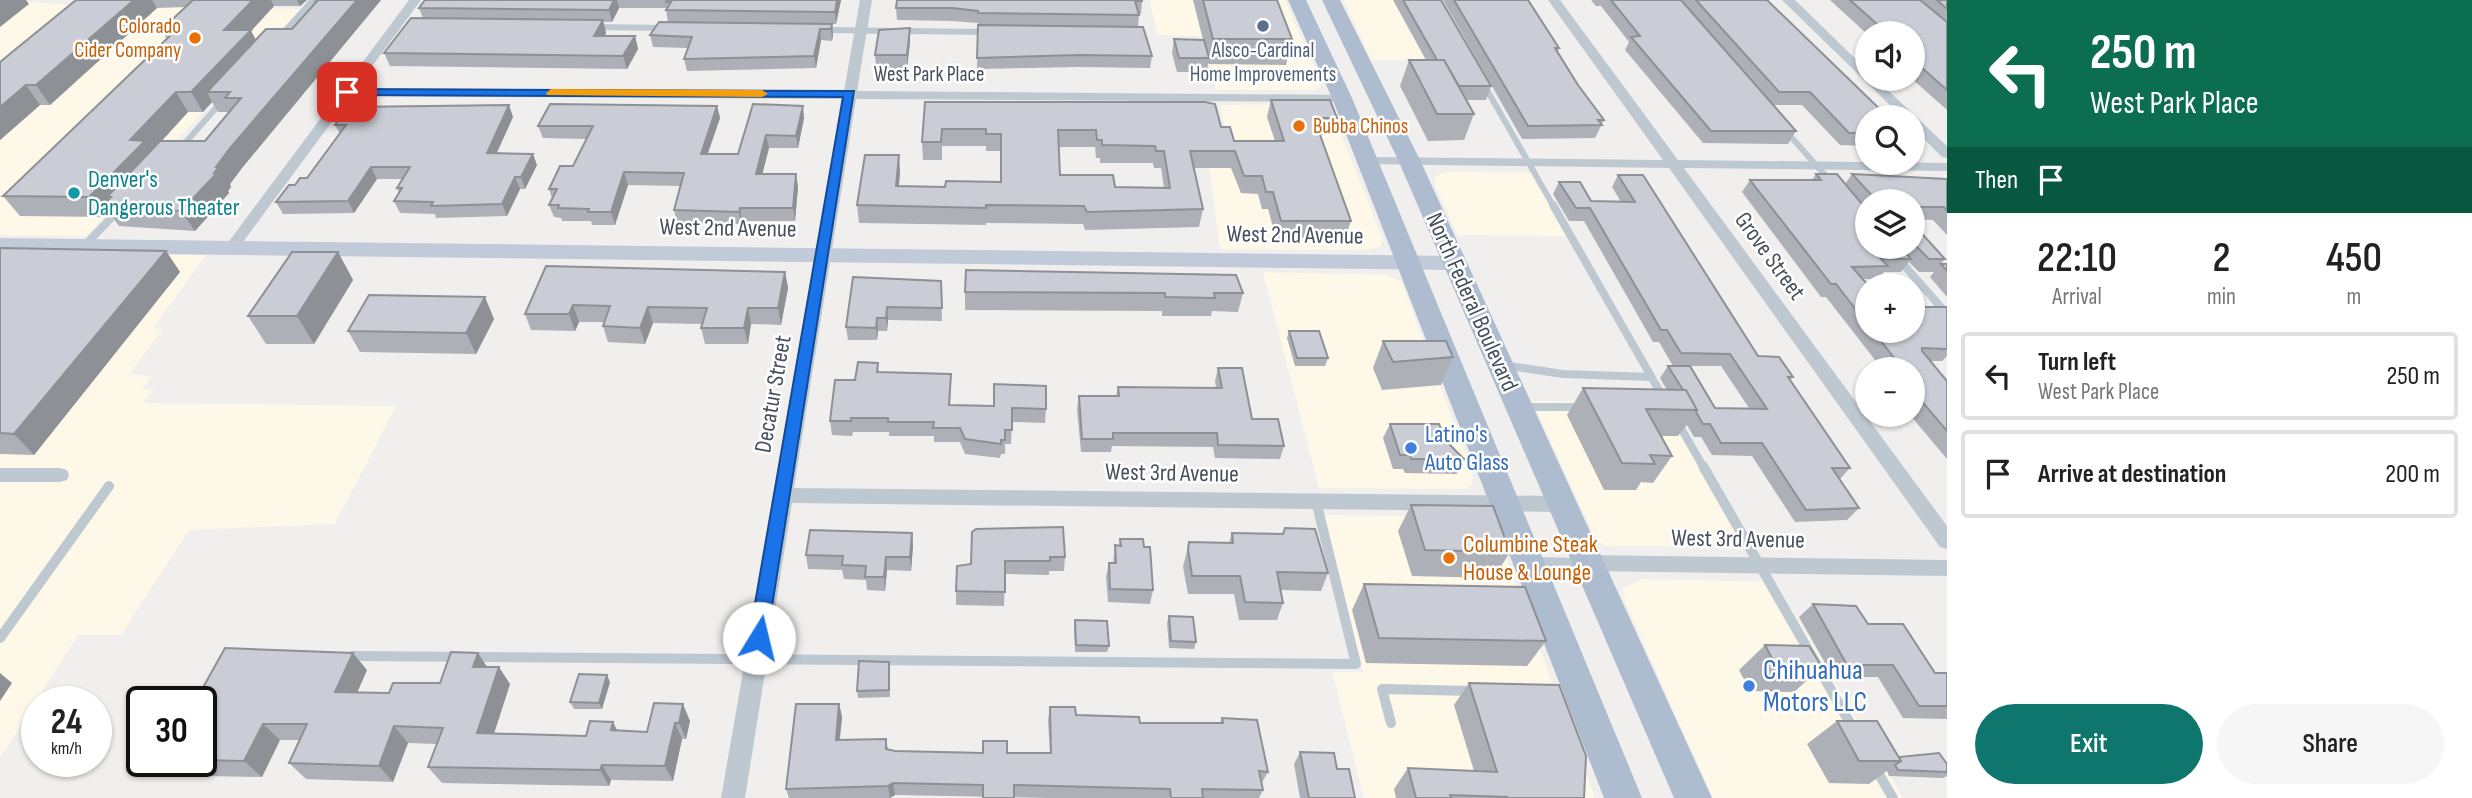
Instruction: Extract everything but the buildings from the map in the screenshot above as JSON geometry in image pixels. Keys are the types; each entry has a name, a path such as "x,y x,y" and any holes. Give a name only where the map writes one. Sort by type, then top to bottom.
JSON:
{"main road":[{"name":"North Federal Boulevard","path":"1297,0 1342,98 1409,262 1529,562 1575,693 1623,798"},
{"name":"North Federal Boulevard","path":"1331,0 1410,162 1693,798"}],"street":[{"path":"232,247 415,0"},
{"name":"Decatur Street","path":"733,798 866,0"},
{"name":"Grove Street","path":"1554,0 1947,541"},
{"path":"1788,0 1855,65"},
{"path":"1882,91 1896,105"},
{"name":"West Park Place","path":"347,92 1342,98"},
{"path":"1925,133 1947,154"},
{"path":"1368,162 1947,167"},
{"name":"West 2nd Avenue","path":"0,245 1455,263"},
{"path":"0,475 60,475"},
{"name":"West 3rd Avenue","path":"782,495 1562,504"},
{"name":"West 3rd Avenue","path":"1589,563 1947,568"}],"lane":[{"path":"277,40 313,0"},
{"path":"397,25 411,25"},
{"path":"588,27 670,28"},
{"path":"806,30 997,32"},
{"path":"1475,68 1859,740"},
{"path":"168,161 232,91"},
{"path":"1777,121 1841,193"},
{"path":"84,246 124,205"},
{"path":"1899,259 1947,314"},
{"path":"1500,364 1563,374 1651,377"},
{"path":"1518,407 1596,408"},
{"path":"0,638 108,486"},
{"path":"353,656 755,662 949,660 1356,664 1316,501"},
{"name":"West 3rd Avenue","path":"1529,562 1589,563"},
{"path":"1391,723 1381,690 1491,692"},
{"path":"1866,751 1893,798"}],"shaded area":[{"path":"0,0 89,6 300,9 86,236 0,235"},
{"path":"1150,0 1285,0 1322,84 1318,90 1216,90 1201,36 1157,35"},
{"path":"1343,0 1440,0 1474,60 1372,60"},
{"path":"1315,104 1333,114 1383,240 1380,247 1366,250 1220,249 1209,164 1233,163 1220,105"},
{"path":"1447,172 1539,173 1576,236 1458,235 1434,184 1436,176"},
{"path":"0,253 206,255 153,328 163,329 129,374 152,376 142,390 154,390 143,403 396,406 335,524 189,530 121,635 78,635 46,686 21,686 21,725 0,758"},
{"path":"1263,272 1388,275 1401,281 1473,474 1472,484 1467,489 1319,488"},
{"path":"1532,401 1672,404 1754,547 1604,546 1594,535"},
{"path":"1324,515 1476,517 1497,533 1595,798 1364,798 1332,672 1363,672"},
{"path":"1642,579 1776,582 1903,798 1713,798 1625,602 1623,589"}],"slow traffic":[{"path":"551,93 762,94"}],"place":[{"name":"Alsco-Cardinal Home Improvements","path":"1263,26"},
{"name":"Colorado Cider Company","path":"195,38"},
{"name":"Bubba Chinos","path":"1299,126"},
{"name":"Denver's Dangerous Theater","path":"74,193"},
{"name":"Latino's Auto Glass","path":"1411,448"},
{"name":"Columbine Steak House & Lounge","path":"1449,558"},
{"name":"Chihuahua Motors LLC","path":"1749,686"}],"route":[{"path":"347,92 849,94 759,638"}]}
